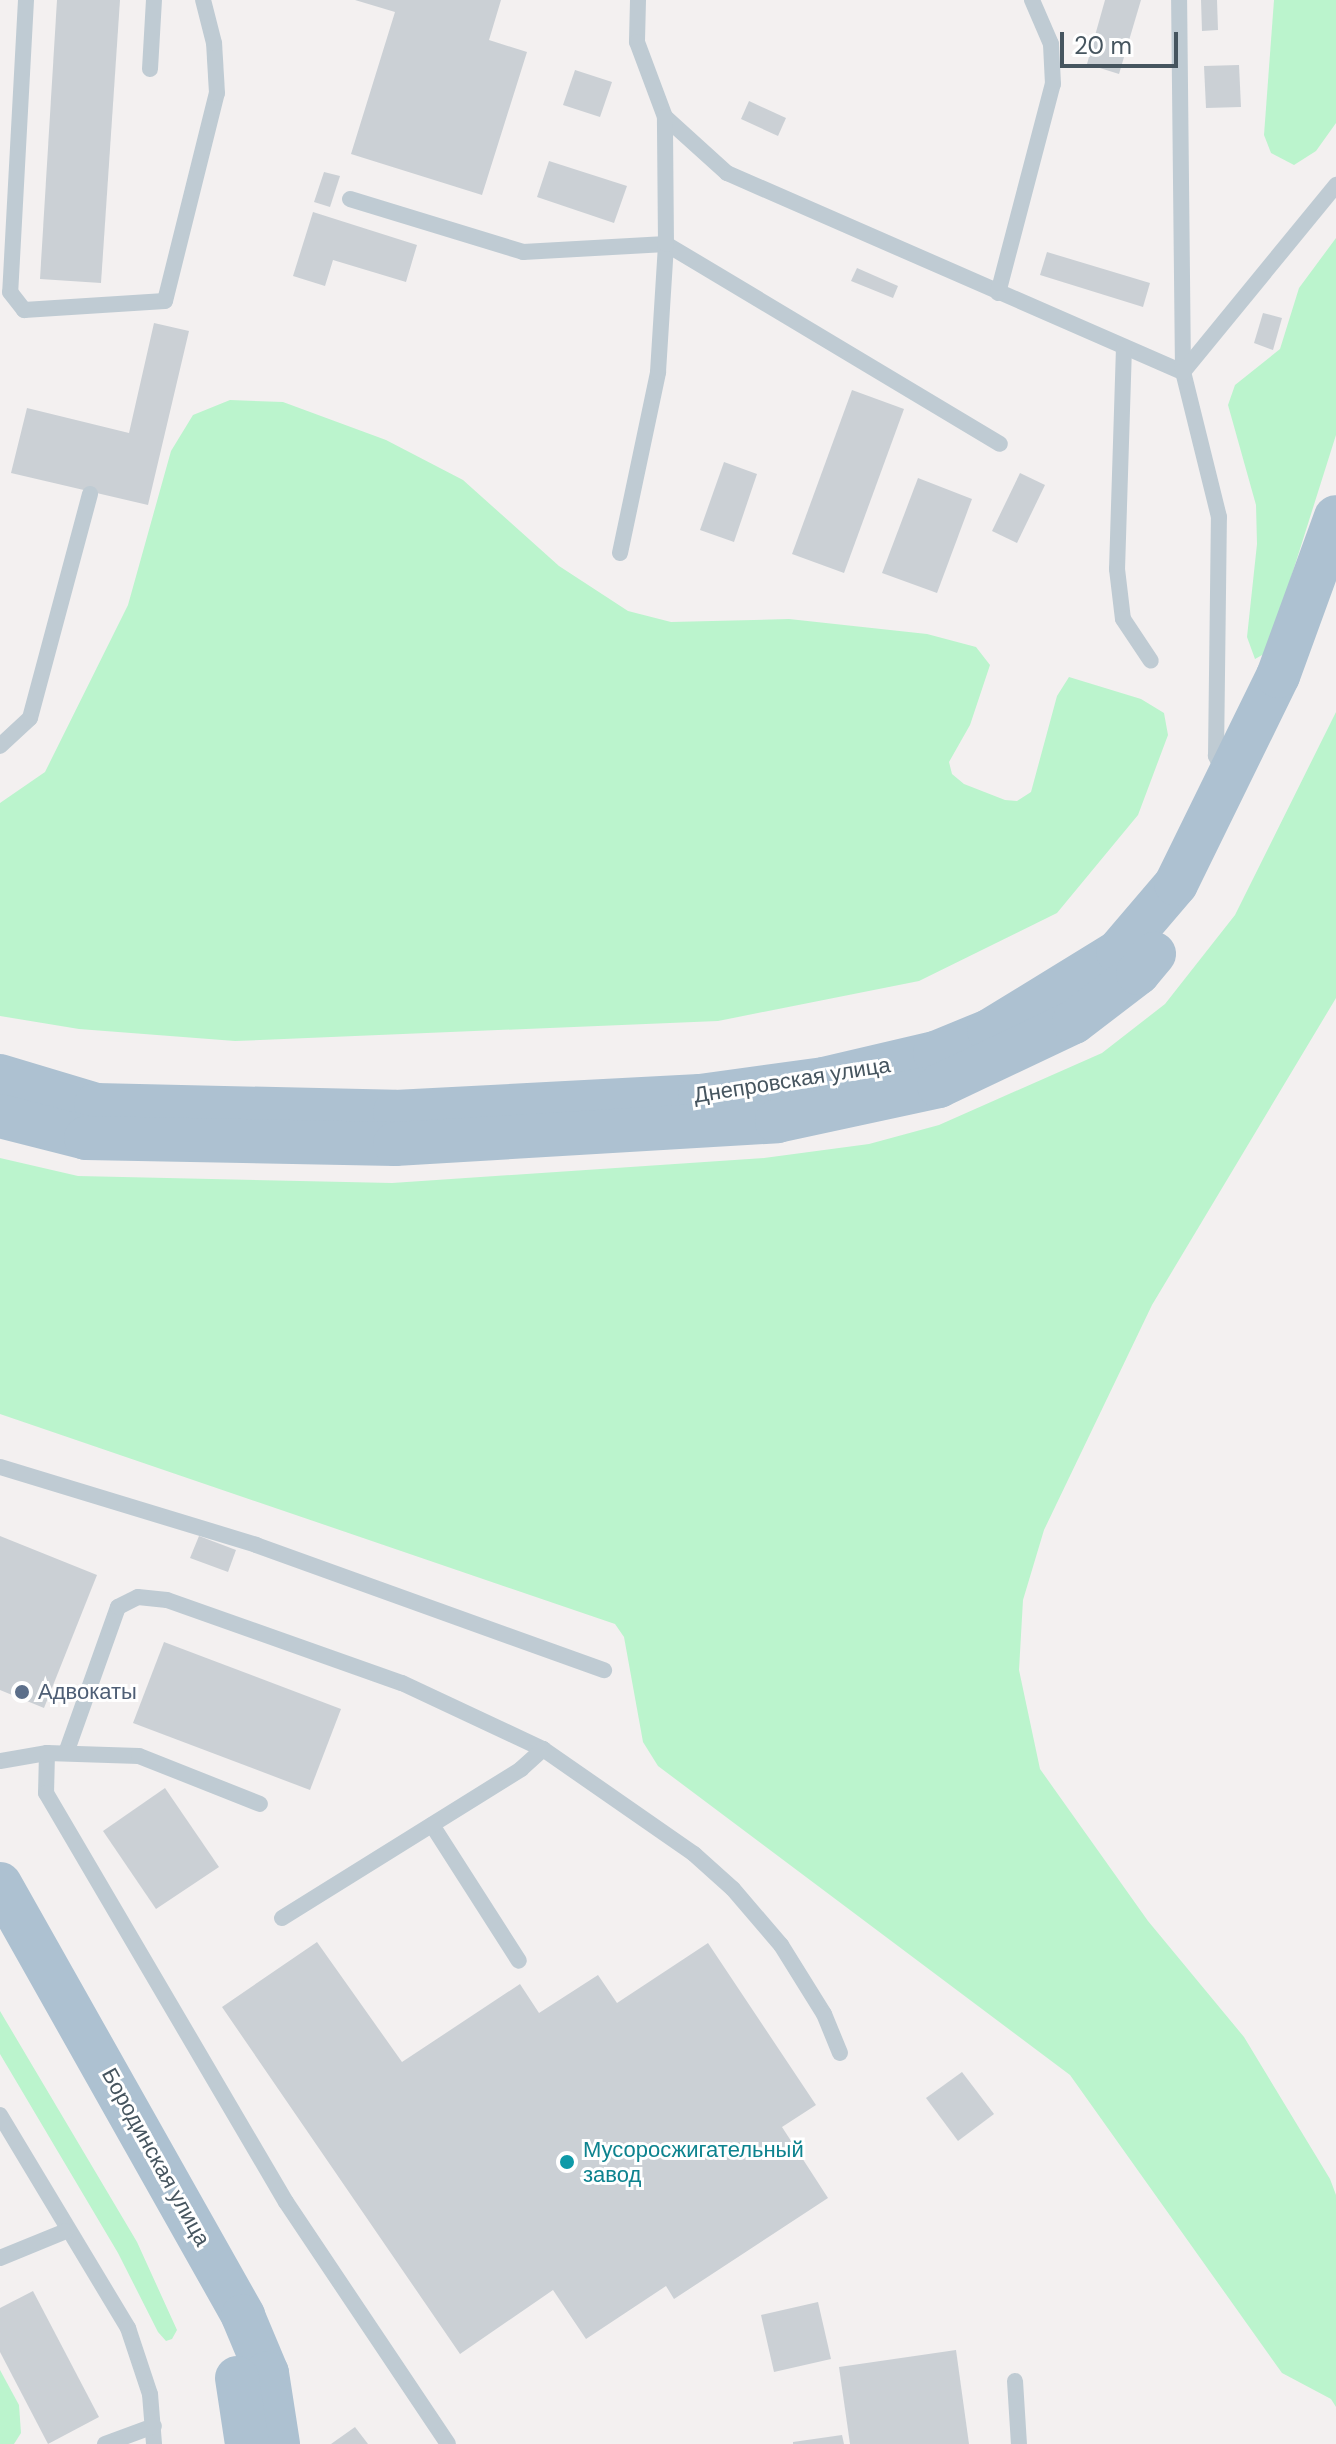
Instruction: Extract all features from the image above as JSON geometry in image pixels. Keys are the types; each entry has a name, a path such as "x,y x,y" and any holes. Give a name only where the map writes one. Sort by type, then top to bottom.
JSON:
{"main road":[{"name":"Днепровская улица","path":"0,1076 96,1105 395,1112 700,1096 881,1068 989,1031 1118,952 1176,884 1229,784 1278,676 1336,517"},
{"name":"Днепровская улица","path":"0,1116 86,1138 395,1144 777,1121 939,1086 1074,1022 1138,973 1201,897 1251,798 1336,584"},
{"name":"Бородинская улица","path":"0,1884 243,2316 267,2373 278,2444"},
{"name":"Бородинская улица","path":"0,1936 204,2297 239,2381 247,2444"}],"lane":[{"path":"26,0 10,292 24,310 165,301 217,93 214,43 203,0"},
{"path":"150,69 154,0"},
{"path":"620,553 658,372 666,244 665,117 637,42 638,0"},
{"path":"998,293 1053,84 1051,44 1032,0"},
{"path":"1179,0 1183,372 1219,517 1216,756 1229,784"},
{"path":"665,117 727,173 1183,372"},
{"path":"1183,372 1336,185"},
{"path":"350,199 523,252 666,244 1000,444"},
{"path":"1124,347 1117,569 1123,619 1151,661"},
{"path":"0,746 30,718 90,494"},
{"path":"0,1467 256,1545 604,1670"},
{"path":"66,1753 118,1607 138,1597 167,1600 402,1683 543,1749 648,1818 733,1889 781,1945 824,2014 840,2053"},
{"path":"282,1918 521,1769 543,1749"},
{"path":"47,1753 46,1793 286,2202 448,2444"},
{"path":"0,1761 47,1753 139,1756 260,1804"},
{"path":"432,1825 519,1961"},
{"path":"0,2115 5,2135 128,2328 150,2394 154,2444"},
{"path":"0,2258 66,2231"},
{"path":"1015,2381 1019,2444"},
{"path":"105,2444 154,2426"}],"green space":[{"path":"1274,0 1336,0 1336,123 1316,151 1294,165 1271,153 1264,135"},
{"path":"1336,238 1336,435 1276,625 1264,654 1255,659 1247,637 1257,544 1256,505 1228,405 1235,385 1280,349 1299,288"},
{"path":"230,400 283,402 386,440 463,480 559,566 628,611 671,622 789,619 927,634 976,647 990,665 970,725 949,762 952,774 964,784 1005,800 1017,801 1031,792 1057,696 1069,677 1141,699 1164,713 1168,735 1138,815 1057,913 919,981 718,1021 235,1041 79,1029 0,1016 0,803 45,772 128,605 171,451 193,415"},
{"path":"1336,712 1336,998 1152,1305 1044,1530 1023,1600 1019,1670 1040,1769 1148,1921 1244,2037 1330,2179 1336,2195 1336,2407 1331,2399 1282,2373 1070,2075 658,1766 643,1742 624,1637 615,1624 0,1414 0,1158 78,1176 392,1183 764,1158 869,1144 939,1125 1102,1053 1165,1004 1235,915"},
{"path":"0,2011 137,2242 177,2330 172,2339 166,2341 158,2332 118,2253 0,2054"},
{"path":"0,2370 19,2405 21,2433 14,2444 0,2444"}],"building":[{"path":"57,0 120,0 101,283 40,279"},
{"path":"355,0 501,0 489,40 527,52 482,195 351,154 395,12"},
{"path":"1105,0 1141,0 1119,74 1087,64"},
{"path":"1201,0 1217,0 1218,30 1202,31"},
{"path":"1239,65 1241,107 1206,108 1204,66"},
{"path":"575,70 612,82 600,117 563,105"},
{"path":"749,101 786,118 778,136 741,119"},
{"path":"549,161 627,186 614,223 537,197"},
{"path":"324,172 340,176 330,207 314,202"},
{"path":"313,212 417,245 406,282 333,260 325,286 293,276"},
{"path":"1047,252 1150,283 1143,307 1040,275"},
{"path":"857,268 898,286 893,298 851,281"},
{"path":"1263,313 1282,318 1273,350 1254,343"},
{"path":"154,323 189,331 148,505 11,473 27,408 129,433"},
{"path":"852,390 904,409 844,573 792,554"},
{"path":"724,462 757,474 734,542 700,530"},
{"path":"1020,473 1045,485 1017,543 992,531"},
{"path":"918,478 972,499 937,593 882,573"},
{"path":"0,1536 97,1575 44,1708 0,1690"},
{"path":"199,1536 236,1550 228,1572 190,1558"},
{"path":"164,1642 341,1709 310,1790 133,1723"},
{"path":"165,1788 219,1867 156,1909 103,1831"},
{"name":"Мусоросжигательный завод","path":"317,1942 402,2062 520,1984 539,2013 598,1975 617,2003 708,1943 816,2105 782,2127 828,2198 674,2299 666,2286 586,2339 553,2290 460,2354 222,2007"},
{"path":"962,2072 994,2114 958,2141 926,2098"},
{"path":"33,2291 99,2417 48,2444 0,2352 0,2308"},
{"path":"818,2302 831,2359 774,2372 761,2315"},
{"path":"956,2350 969,2444 850,2444 839,2367"},
{"path":"355,2427 368,2444 331,2444"},
{"path":"842,2435 844,2444 793,2444 793,2442"}],"place":[{"name":"Адвокаты","path":"22,1692"},
{"name":"Мусоросжигательный завод","path":"567,2162"}]}
